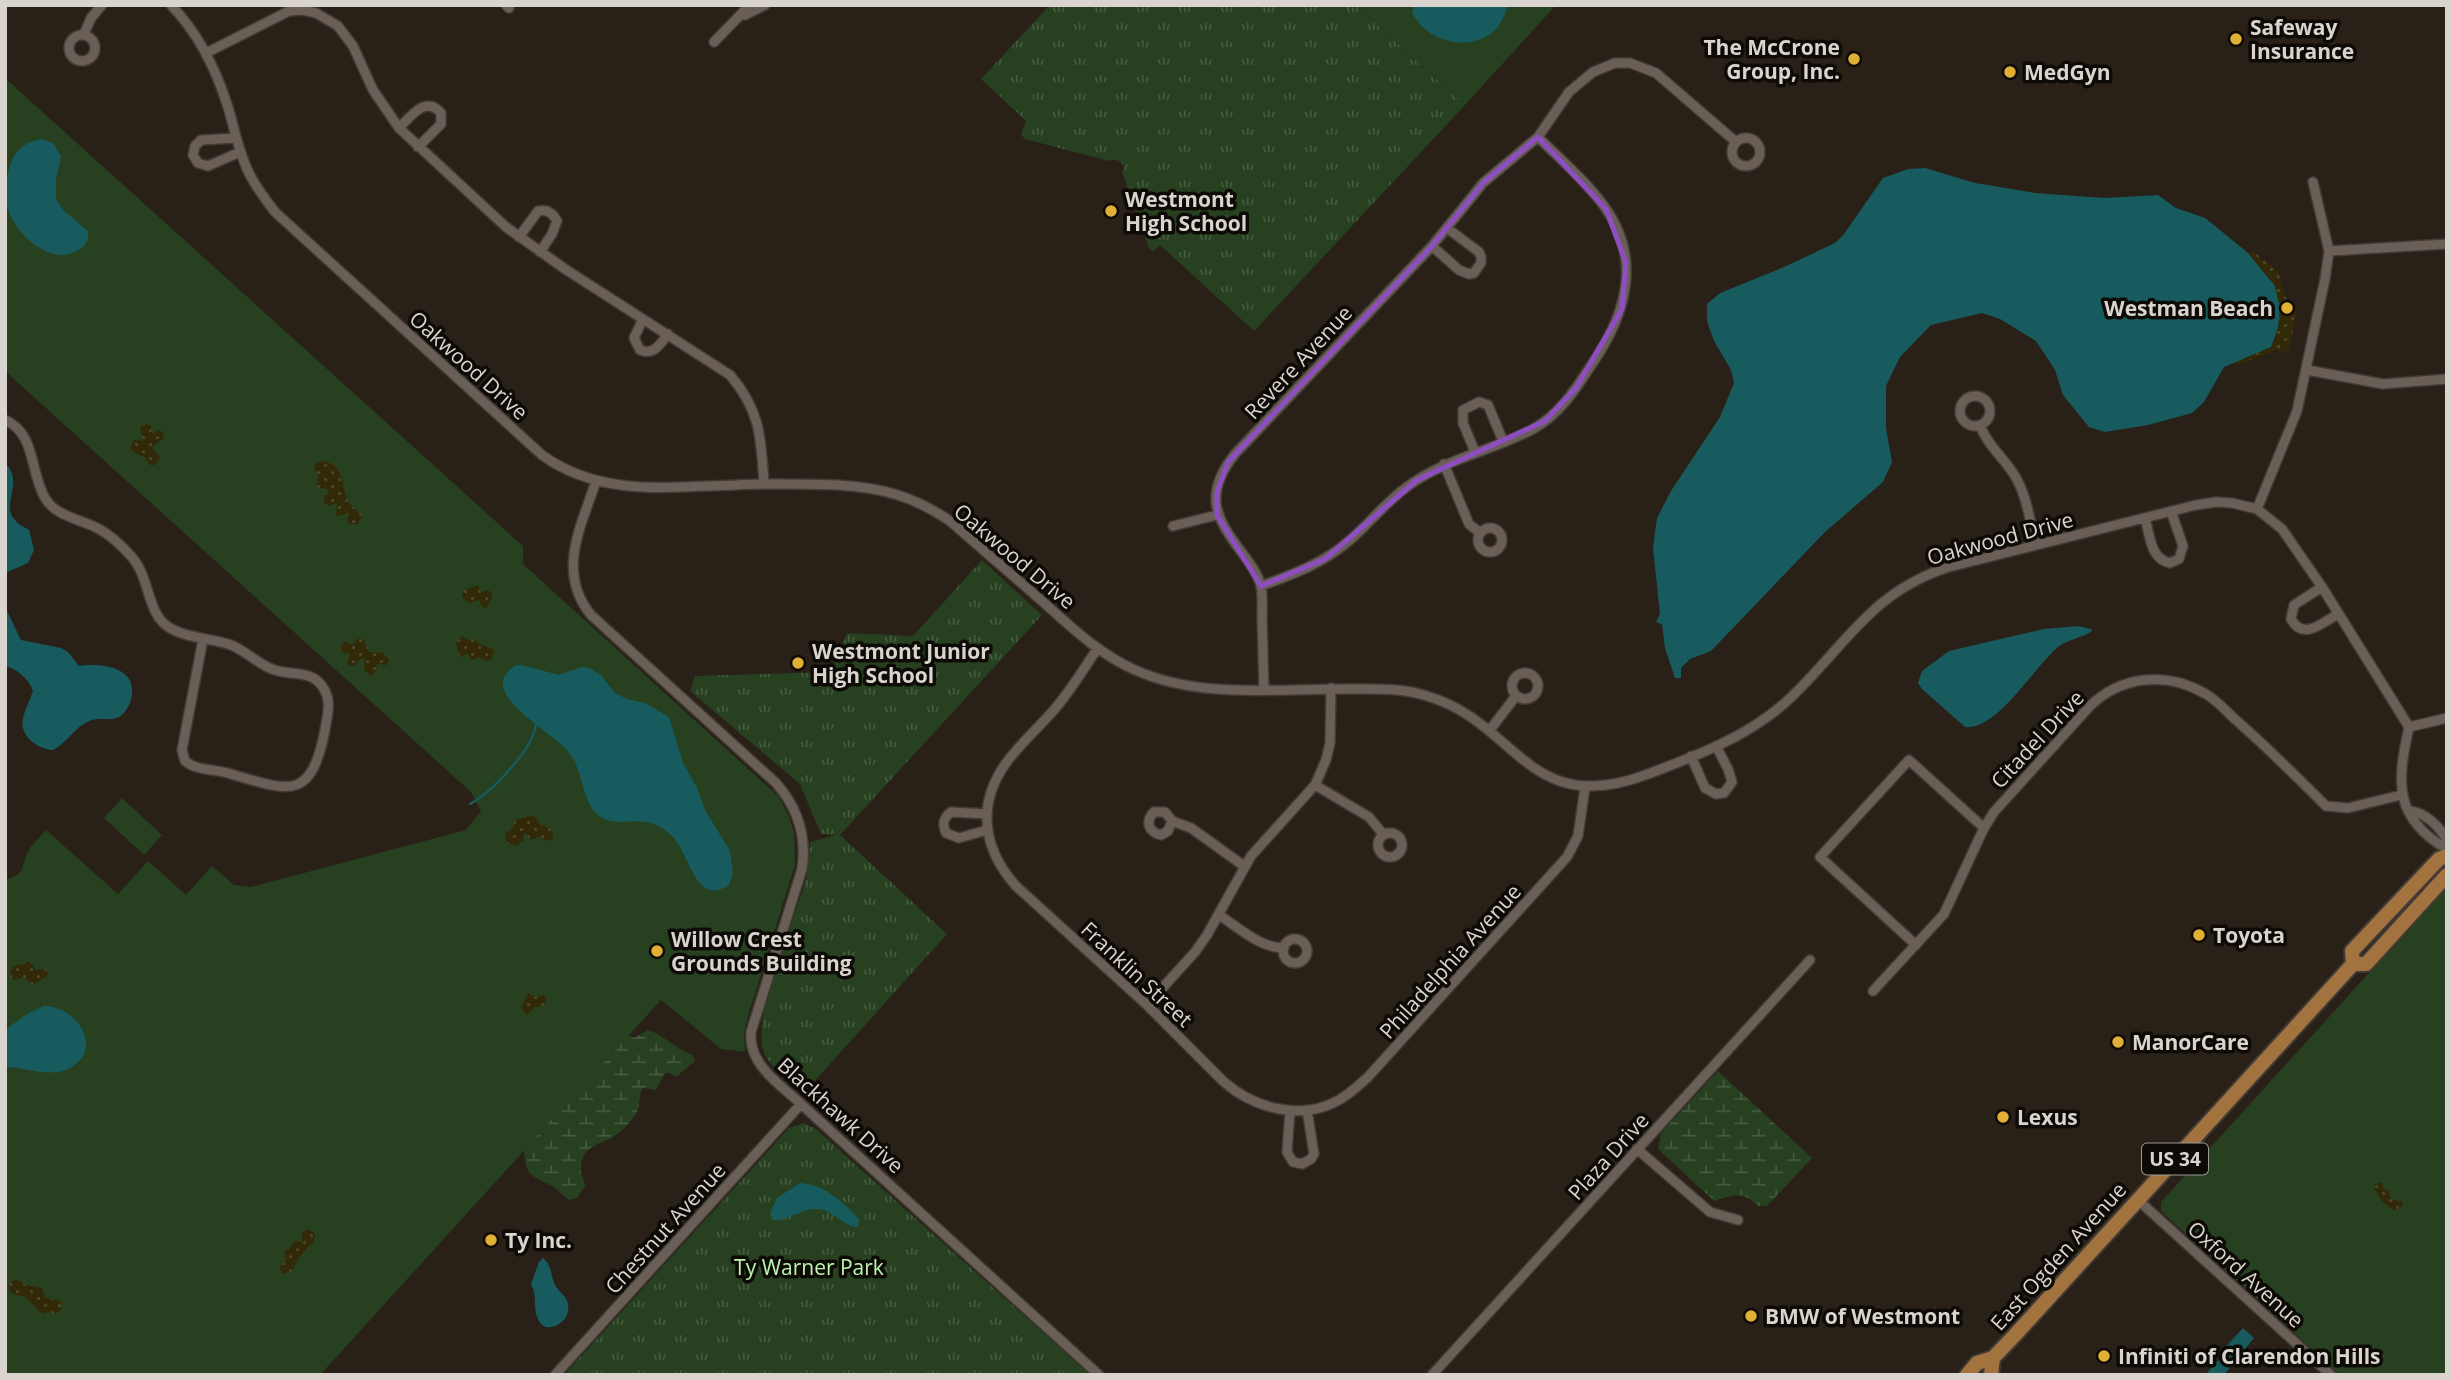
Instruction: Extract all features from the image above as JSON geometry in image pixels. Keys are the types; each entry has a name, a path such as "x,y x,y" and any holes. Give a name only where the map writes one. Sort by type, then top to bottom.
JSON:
{"main road":[{"name":"East Ogden Avenue","path":"1967,1375 1978,1363 1993,1359 2353,964 2352,951 2439,859 2447,856"},
{"name":"East Ogden Avenue","path":"2353,964 2366,964 2447,875"},
{"name":"East Ogden Avenue","path":"1991,1375 1993,1359"}],"street":[{"path":"83,34 102,5"},
{"name":"Oakwood Drive","path":"171,5 195,34 206,53 227,103 240,152 257,187 285,223 542,455 570,472 613,484 658,487 764,484 871,487 892,492 924,505 950,521 1097,649 1132,669 1175,684 1202,689 1392,689 1430,696 1468,715 1538,771 1585,787 1628,781 1744,733 1786,702 1866,615 1914,580 1942,569 2171,511 2216,502 2257,509"},
{"path":"714,41 750,5"},
{"path":"740,17 765,5"},
{"path":"206,53 289,11 302,10 327,19 345,34 373,90 399,128 519,237 730,375 749,399 760,430 764,484"},
{"name":"Revere Avenue","path":"1217,515 1219,482 1222,472 1235,454 1432,246 1483,183 1538,137 1576,84 1593,72 1615,63 1630,63 1656,73 1735,142"},
{"path":"399,128 421,107 432,106 438,109 441,113 441,124 418,147"},
{"path":"1261,586 1325,559 1347,543 1403,489 1444,464 1532,429 1553,415 1566,402 1614,330 1622,309 1627,280 1623,247 1618,232 1606,209 1538,137"},
{"path":"236,138 201,140 194,146 193,155 198,163 208,166 240,152"},
{"path":"2314,182 2329,251 2307,370 2292,425 2257,509 2290,538 2409,727 2400,778 2401,795 2412,821 2447,849"},
{"path":"519,237 538,211 551,213 557,221 556,227 540,251"},
{"path":"1432,246 1464,272 1478,269 1481,257 1479,252 1447,228"},
{"path":"2329,251 2447,244"},
{"path":"643,318 634,338 640,350 653,351 668,334"},
{"path":"2307,370 2383,384 2447,379"},
{"path":"1475,452 1463,423 1463,410 1479,402 1488,405 1503,441"},
{"path":"5,420 15,425 24,437 41,490 48,503 67,516 99,529 132,558 144,575 159,618 177,632 233,646 272,669 311,676 322,685 328,697 328,711 320,756 308,776 293,785 270,786 225,772 194,767 185,761 182,750 203,639"},
{"path":"1980,425 1984,436 2006,463 2022,490 2036,545"},
{"path":"1444,464 1469,524 1480,533"},
{"name":"Blackhawk Drive","path":"596,481 572,562 572,578 582,604 776,783 791,804 801,828 804,854 802,869 750,1040 761,1066 1099,1375"},
{"path":"2145,518 2154,552 2161,560 2170,563 2179,559 2183,546 2171,511"},
{"path":"1173,526 1217,515 1222,527 1251,565 1261,586 1264,689"},
{"path":"2322,587 2294,605 2291,619 2300,630 2309,631 2338,614"},
{"path":"987,814 951,812 943,821 943,827 946,833 958,838 986,830 995,784 1005,764 1066,695 1097,649"},
{"name":"Citadel Drive","path":"1873,991 1944,914 1994,812 2097,700 2115,688 2149,679 2173,681 2204,692 2266,746 2326,806 2348,807 2401,795"},
{"path":"1147,1005 1195,952 1219,915 1244,866 1315,785 1330,743 1331,688"},
{"path":"1489,731 1516,696"},
{"path":"2409,727 2447,718"},
{"path":"1691,757 1705,788 1716,794 1724,793 1731,782 1731,776 1716,746"},
{"path":"1916,945 1820,858 1909,760 1984,828"},
{"path":"1315,785 1369,817 1383,835"},
{"name":"Philadelphia Avenue","path":"1290,1111 1320,1108 1340,1100 1368,1077 1560,867 1578,836 1585,787"},
{"path":"2410,811 2421,812 2447,840"},
{"path":"1172,821 1191,828 1244,866"},
{"name":"Franklin Street","path":"986,830 1002,869 1016,886 1147,1005 1234,1091 1258,1104 1290,1111"},
{"path":"1219,915 1259,941 1283,948"},
{"name":"Plaza Drive","path":"1432,1375 1810,960"},
{"name":"Chestnut Avenue","path":"555,1375 801,1104"},
{"path":"1290,1111 1287,1152 1293,1161 1302,1164 1314,1154 1307,1110"},
{"path":"1637,1149 1710,1212 1738,1220"},
{"name":"Oxford Avenue","path":"2138,1200 2330,1375"}],"highlighted area":[{"path":"1538,137 1606,209 1626,263 1622,309 1576,388 1545,421 1417,480 1325,559 1261,586 1217,515 1217,492 1228,462 1432,246 1483,183"}],"green space":[{"path":"1050,5 1364,5 1361,10 1465,105 1254,331 1160,245 1153,251 1149,248 1122,172 1124,166 1121,162 1025,139 1021,135 1026,121 981,79"},
{"path":"1364,5 1556,5 1465,105 1361,10"},
{"path":"5,78 523,546 523,564 778,796 794,833 795,865 748,1016 744,1032 745,1052 721,1049 661,1000 320,1375 5,1375 5,880 17,875 33,844 46,830 118,894 148,861 186,895 212,866 234,885 251,887 466,830 481,811 471,792 5,371"},
{"path":"982,560 1042,615 840,835 947,934 803,1094 777,1071 765,1055 761,1039 763,1019 775,969 806,879 810,842 836,835 821,834 800,784 690,691 695,676 831,672 847,633 913,636"},
{"path":"122,798 162,835 144,855 104,818"},
{"path":"2447,887 2447,1375 2340,1375 2164,1214 2161,1202"},
{"path":"648,1030 693,1055 695,1061 676,1077 665,1073 656,1090 643,1088 638,1110 629,1123 613,1137 587,1151 581,1170 585,1186 577,1198 569,1200 530,1173 524,1150 629,1035 634,1038"},
{"path":"1718,1071 1812,1158 1767,1206 1758,1206 1737,1195 1714,1201 1658,1149 1661,1133"},
{"name":"Ty Warner Park","path":"804,1123 816,1129 1090,1375 564,1375 789,1128"}],"sand":[{"name":"Westman Beach","path":"2254,251 2277,271 2287,300 2297,310 2289,350 2283,353 2276,349 2237,365 2232,363 2271,347 2279,321 2280,309 2276,290 2247,252"},
{"path":"144,423 151,426 152,434 160,430 164,434 162,440 152,447 160,458 155,465 150,465 145,457 130,448 134,439 143,441 140,428"},
{"path":"317,462 335,466 341,475 348,501 362,516 358,524 349,524 347,514 336,516 337,503 329,506 324,503 324,497 330,490 316,487 318,476 314,468"},
{"path":"478,585 480,592 488,590 493,594 487,608 482,607 479,600 469,603 462,597 463,591"},
{"path":"462,636 491,648 494,651 492,659 487,661 479,657 472,660 467,653 459,656 456,642"},
{"path":"363,638 369,652 383,653 389,660 387,665 377,664 376,671 371,676 364,670 365,659 361,658 354,666 349,666 347,662 350,654 340,649 344,641 353,645 357,639"},
{"path":"532,816 540,825 552,828 553,838 547,841 540,837 531,840 524,832 523,840 518,846 507,843 505,834 513,827 515,820"},
{"path":"29,961 36,970 46,969 48,975 33,985 24,977 15,980 11,978 13,966"},
{"path":"528,993 536,997 544,995 547,999 543,1006 535,1007 527,1015 521,1008"},
{"path":"2382,1182 2391,1199 2403,1202 2401,1209 2393,1210 2382,1201 2374,1188 2375,1184"},
{"path":"309,1229 315,1234 314,1241 300,1256 291,1272 283,1274 279,1268 286,1260 284,1251 290,1248 294,1241 302,1242 302,1232"},
{"path":"15,1279 26,1285 42,1288 45,1298 59,1300 62,1304 61,1310 55,1314 42,1314 27,1298 11,1293 8,1285"}],"water":[{"path":"1414,5 1506,5 1507,9 1498,27 1486,37 1462,43 1438,37 1427,31 1412,12"},
{"path":"42,139 53,143 61,156 56,180 56,199 63,210 88,231 88,239 84,245 69,254 58,255 36,246 18,228 6,202 6,183 14,158 25,145"},
{"path":"1925,168 1975,183 2035,193 2104,198 2158,195 2176,208 2205,218 2247,252 2275,286 2280,308 2278,328 2271,347 2224,367 2204,402 2192,413 2148,425 2105,432 2089,427 2063,395 2055,370 2036,341 2000,319 1982,313 1931,325 1900,357 1886,386 1886,428 1892,462 1883,482 1825,532 1711,651 1690,659 1681,668 1681,678 1675,678 1665,648 1662,624 1656,622 1660,614 1653,548 1657,518 1671,491 1720,417 1734,383 1731,370 1714,341 1707,321 1707,304 1720,293 1835,243 1883,178 1908,169"},
{"path":"5,463 13,478 11,514 29,530 34,550 28,563 5,573"},
{"path":"5,607 21,640 61,648 68,652 79,666 114,668 128,677 132,694 123,714 115,718 87,722 53,750 35,744 22,725 33,691 22,675 5,666"},
{"path":"2078,626 2092,631 2058,647 2002,709 1977,726 1965,727 1918,683 1922,671 1949,651 2044,629"},
{"path":"516,665 559,675 581,667 589,668 601,675 615,693 645,703 669,717 683,763 705,810 730,851 733,873 729,885 717,890 708,889 700,883 677,842 659,826 646,822 607,820 595,812 587,800 578,769 570,754 521,712 503,688 505,676"},
{"path":"44,1006 57,1008 68,1014 83,1032 86,1043 78,1063 58,1072 5,1067 5,1030"},
{"path":"800,1183 809,1184 833,1195 859,1219 858,1227 817,1209 773,1220 770,1214 777,1198"},
{"path":"543,1258 549,1266 555,1285 568,1303 564,1320 551,1327 542,1325 537,1317 531,1284"},
{"path":"2243,1328 2254,1338 2224,1375 2205,1375 2223,1355 2221,1352"}],"waterway":[{"path":"470,804 489,790 520,757 536,724"}],"place":[{"name":"Safeway Insurance","path":"2236,39"},
{"name":"The McCrone Group, Inc.","path":"1854,59"},
{"name":"MedGyn","path":"2010,72"},
{"name":"Westmont High School","path":"1111,211"},
{"name":"Westman Beach","path":"2287,308"},
{"name":"Westmont Junior High School","path":"798,663"},
{"name":"Toyota","path":"2199,935"},
{"name":"Willow Crest Grounds Building","path":"657,951"},
{"name":"ManorCare","path":"2118,1042"},
{"name":"Lexus","path":"2003,1117"},
{"name":"Ty Inc.","path":"491,1240"},
{"name":"BMW of Westmont","path":"1751,1316"},
{"name":"Infiniti of Clarendon Hills","path":"2104,1356"}]}
